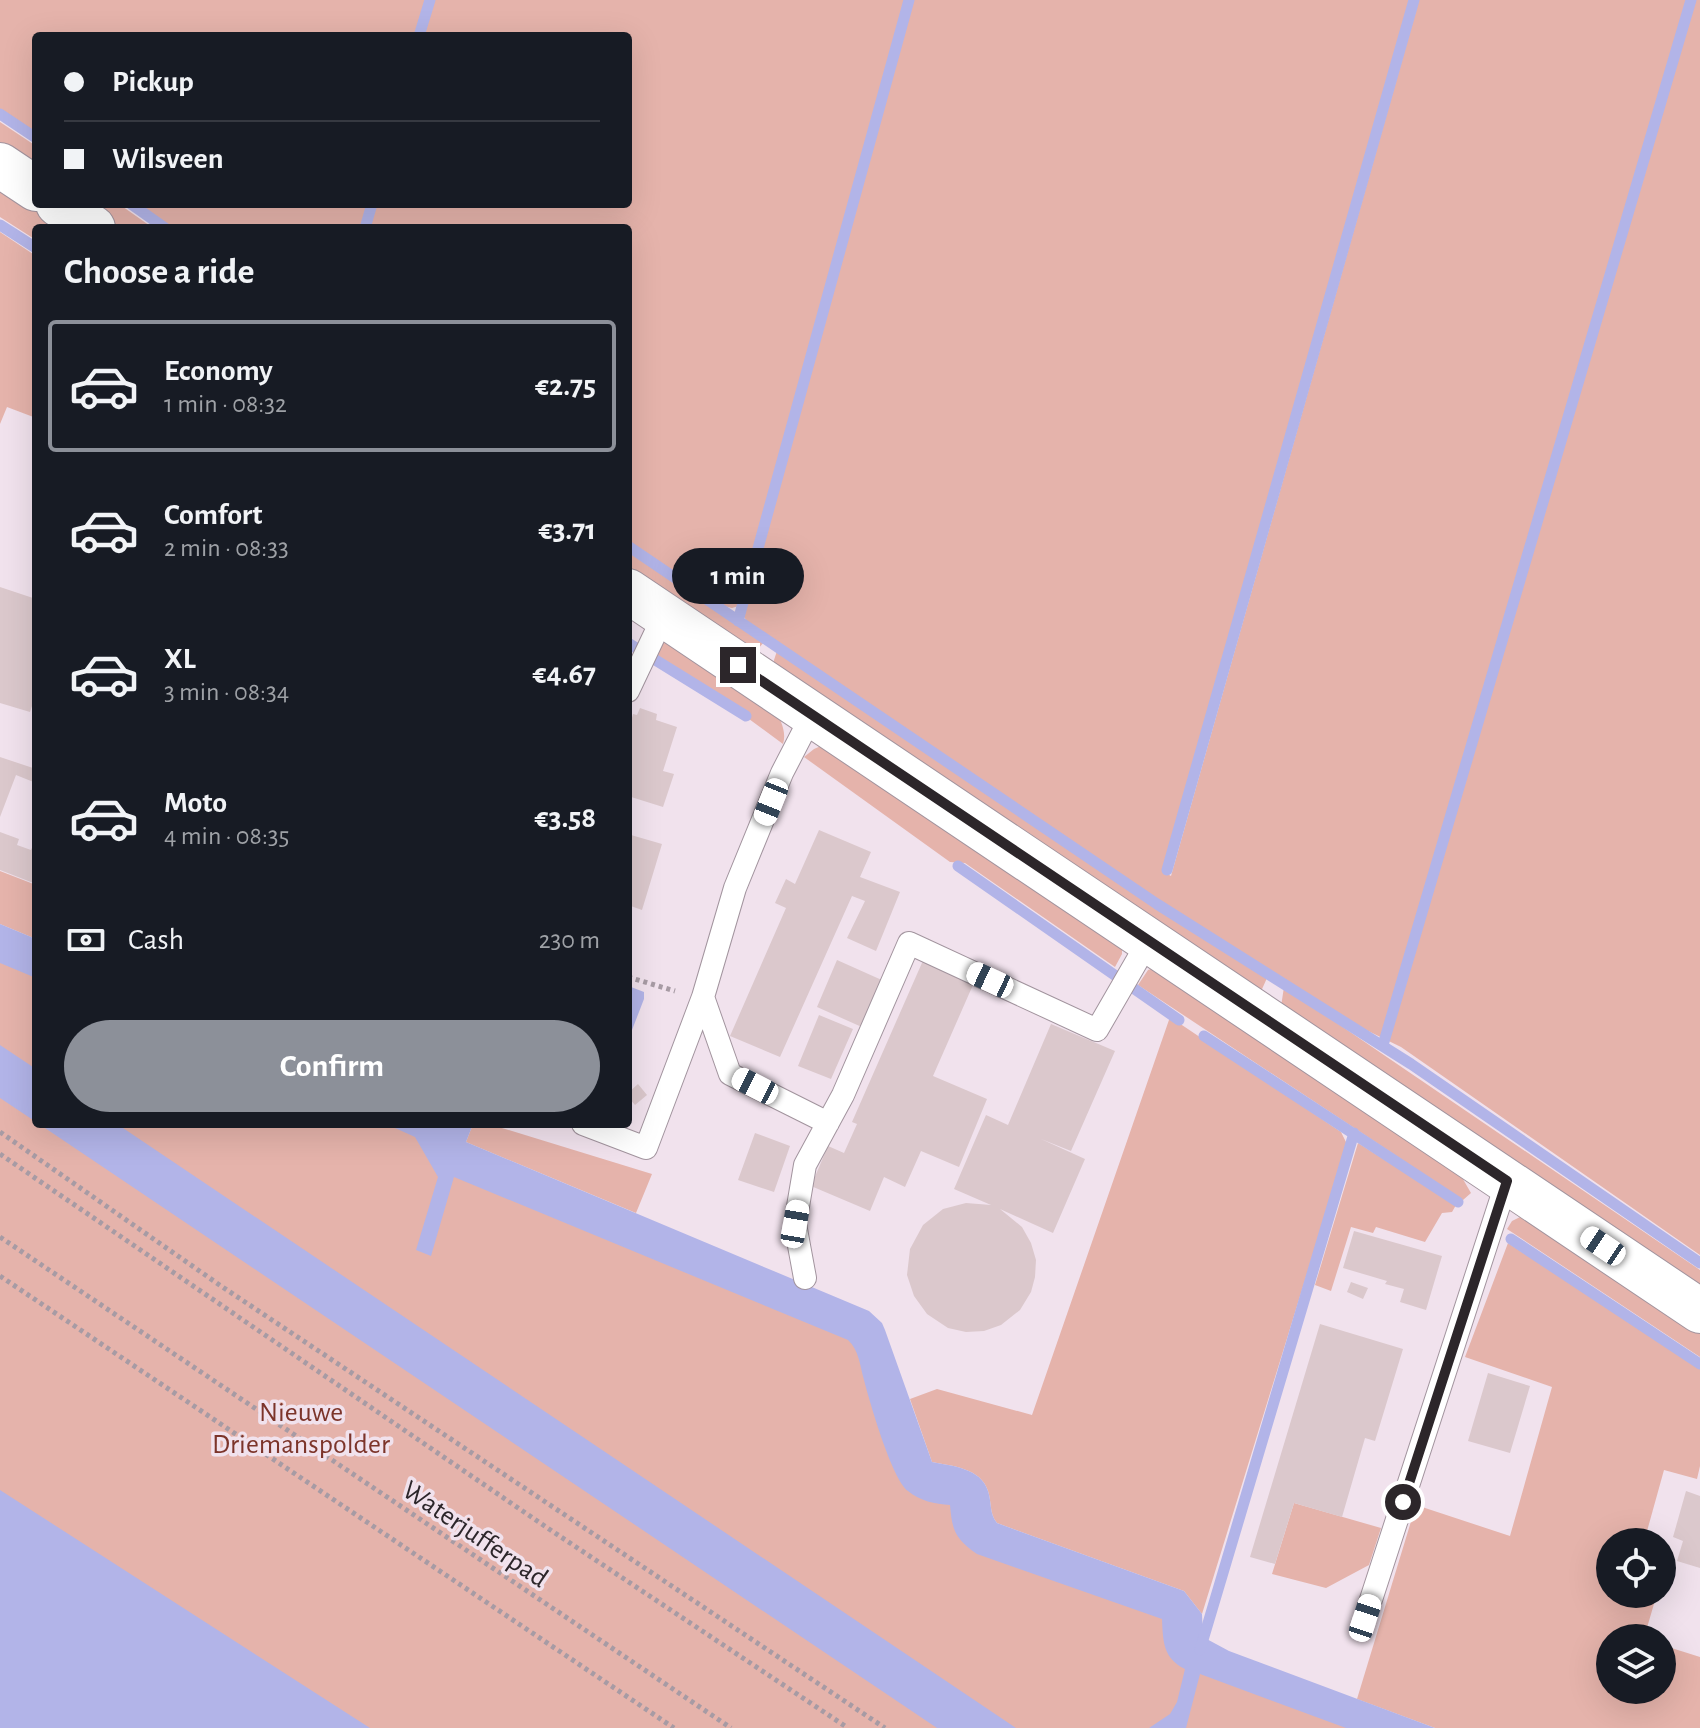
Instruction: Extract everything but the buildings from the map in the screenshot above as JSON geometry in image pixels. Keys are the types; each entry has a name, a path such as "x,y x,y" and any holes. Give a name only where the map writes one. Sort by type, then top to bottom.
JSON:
{"street":[{"path":"0,165 32,186"},
{"path":"64,208 87,224"},
{"path":"632,596 657,630 1138,958 1507,1181 1700,1311"}],"lane":[{"path":"632,683 657,630"},
{"path":"594,1128 646,1148 703,997 735,888 782,773 803,732"},
{"path":"805,1278 795,1224 805,1165 843,1095 909,943 1097,1030 1138,958"},
{"path":"703,997 730,1074 828,1123"},
{"path":"1365,1618 1507,1181"}],"path":[{"path":"632,978 703,997"},
{"path":"0,1132 221,1286 885,1728"},
{"path":"0,1154 549,1529 848,1728"},
{"name":"Waterjufferpad","path":"0,1237 731,1728"},
{"path":"0,1276 674,1728"}],"green space":[{"path":"0,0 1410,0 1164,872 1171,876 1419,0 1700,0 1700,1255 1401,1047 1364,1029 1156,898 752,628 744,617 745,604 732,608 720,605 632,545 632,224 164,224 142,208 632,208 632,32 32,32 32,132 0,110"},
{"path":"0,122 32,143 32,171 0,150"},
{"path":"0,184 59,224 32,224 32,237 0,217"},
{"path":"85,208 125,208 147,224 109,224"},
{"path":"0,232 32,253 32,416 7,407 0,424"},
{"path":"632,554 764,642 747,654 632,577"},
{"path":"666,639 775,708 784,730 783,744 749,719 750,713 664,662 656,654 660,643"},
{"path":"777,651 1267,978 1258,998 774,673"},
{"path":"828,743 1122,946 1122,954 1115,967 965,863 950,862 804,757"},
{"path":"0,871 32,883 32,937 0,924"},
{"name":"Nieuwe Driemanspolder","path":"0,954 32,966 32,1128 429,1128 863,1338 915,1489 974,1508 990,1533 1179,1601 1204,1649 1406,1728 0,1728"},
{"path":"1154,968 1453,1162 1471,1193 1463,1200 1138,985 1148,970"},
{"path":"1284,987 1700,1270 1700,1293 1280,1013"},
{"path":"1170,1017 1341,1132 1347,1144 1202,1614 1184,1591 997,1523 988,1491 979,1477 965,1469 932,1462 910,1399 937,1389 1032,1415"},
{"path":"471,1128 502,1128 652,1174 636,1213 466,1142"},
{"path":"1358,1143 1456,1205 1452,1212 1442,1213 1425,1242 1376,1227 1373,1233 1351,1227 1331,1291 1315,1285"},
{"path":"1522,1216 1700,1328 1700,1357 1507,1229 1512,1221"},
{"path":"1508,1243 1700,1367 1700,1466 1697,1479 1664,1470 1648,1528 1596,1528 1596,1608 1653,1608 1648,1624 1596,1624 1596,1704 1676,1704 1676,1649 1700,1657 1700,1728 1435,1728 1357,1699 1416,1505 1510,1536 1552,1387 1465,1357"},
{"path":"1294,1503 1381,1528 1369,1565 1326,1588 1272,1574"}],"water":[{"path":"0,924 32,937 32,976 0,963"},
{"path":"632,987 644,992 632,1030"},
{"path":"0,1045 32,1066 32,1119 0,1098"},
{"path":"45,1128 123,1128 1016,1728 937,1728"},
{"path":"395,1128 471,1128 466,1142 869,1311 885,1330 932,1462 965,1469 979,1477 988,1491 997,1523 1184,1591 1202,1614 1203,1637 1229,1651 1435,1728 1346,1728 1200,1674 1186,1728 1149,1728 1170,1714 1177,1702 1185,1669 1168,1654 1162,1619 977,1554 964,1544 954,1528 950,1505 923,1500 908,1491 895,1472 882,1440 857,1353 848,1340 454,1177 431,1256 416,1250 438,1177 415,1137"},
{"path":"0,1490 370,1728 0,1728"}],"waterway":[{"path":"420,32 430,0"},
{"path":"738,621 909,0"},
{"path":"1167,870 1414,0"},
{"path":"1383,1045 1691,0"},
{"path":"0,114 32,135"},
{"path":"137,208 159,224"},
{"path":"366,224 371,208"},
{"path":"0,225 32,245"},
{"path":"632,549 1157,904 1411,1064 1700,1263"},
{"path":"632,645 746,716"},
{"path":"958,866 1179,1020"},
{"path":"1204,1036 1458,1202"},
{"path":"1200,1650 1354,1133"},
{"path":"1511,1239 1700,1364"}],"route":[{"path":"738,665 1507,1181 1403,1502"}]}
